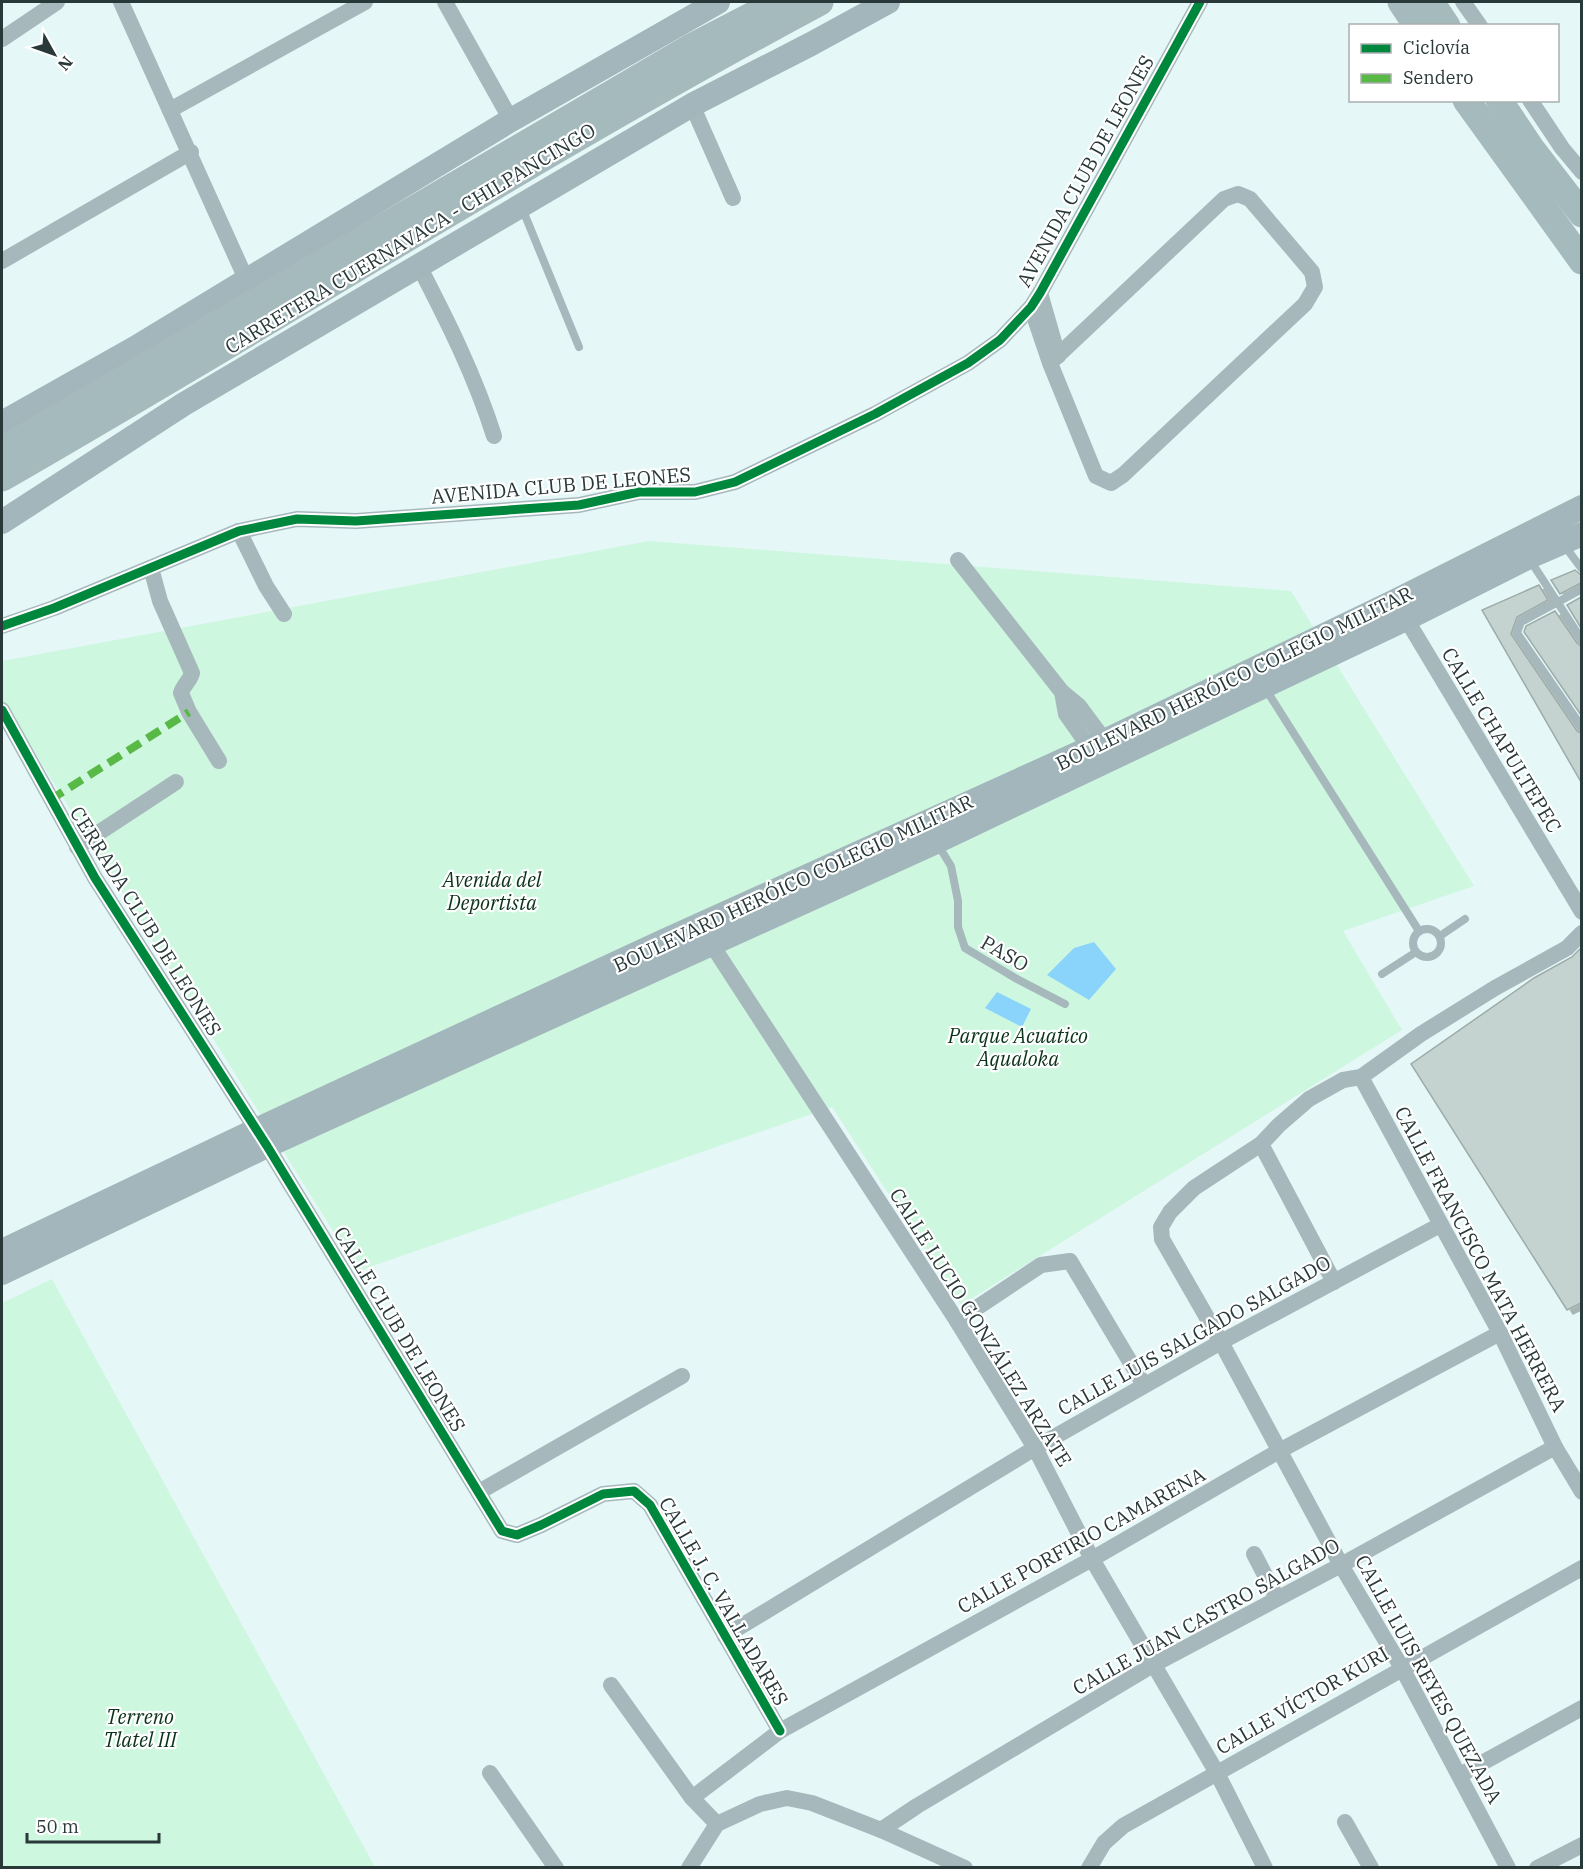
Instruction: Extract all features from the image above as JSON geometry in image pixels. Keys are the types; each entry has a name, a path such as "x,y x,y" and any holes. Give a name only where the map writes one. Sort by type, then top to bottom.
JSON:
{"main road":[{"path":"2,423 135,348 511,120 718,2"},
{"name":"CARRETERA CUERNAVACA - CHILPANCINGO","path":"2,450 693,46 778,2"},
{"name":"CARRETERA CUERNAVACA - CHILPANCINGO","path":"2,478 697,68 820,2"},
{"path":"2,522 184,404 692,105 888,2"},
{"path":"1401,2 1416,24"},
{"path":"1431,2 1446,24"},
{"path":"1467,102 1581,261"},
{"path":"1500,102 1531,148 1581,214"},
{"name":"BOULEVARD HERÓICO COLEGIO MILITAR","path":"2,1251 712,945 936,842 1265,686 1581,507"},
{"name":"BOULEVARD HERÓICO COLEGIO MILITAR","path":"2,1273 262,1138 675,936 1400,610 1572,538"}],"street":[{"path":"2,39 57,2"},
{"path":"121,2 191,152 246,279"},
{"path":"170,110 365,2"},
{"path":"445,2 511,120"},
{"name":"AVENIDA CLUB DE LEONES","path":"2,626 54,608 239,531 297,519 356,521 579,506 639,492 695,492 735,482 875,414 968,363 1000,339 1036,300 1200,2"},
{"path":"1463,2 1479,24"},
{"path":"1531,102 1581,172"},
{"path":"692,105 733,198"},
{"path":"2,261 191,152"},
{"path":"1036,300 1054,359 1096,477 1111,483 1123,475 1305,304 1315,287 1312,272 1250,199 1238,194 1224,199 1054,359"},
{"path":"419,266 470,370 483,400 494,436"},
{"path":"239,531 266,586 284,614"},
{"path":"958,560 1062,692 1079,706 1098,744"},
{"path":"151,567 159,600 192,672 190,681 181,693 189,712 219,761"},
{"name":"CALLE CHAPULTEPEC","path":"1400,610 1581,912"},
{"name":"CERRADA CLUB DE LEONES","path":"2,710 95,878 262,1138"},
{"path":"77,847 176,782"},
{"path":"1334,1282 1261,1144 1279,1125 1309,1100 1343,1080 1361,1077 1477,999 1567,948 1581,933"},
{"name":"CALLE LUCIO GONZÁLEZ ARZATE","path":"712,945 957,1321 1035,1448 1092,1559 1217,1773 1265,1868"},
{"name":"CALLE FRANCISCO MATA HERRERA","path":"1361,1077 1500,1333 1555,1447 1581,1492"},
{"name":"CALLE CLUB DE LEONES","path":"262,1138 502,1531 517,1535 541,1526 603,1494 634,1491"},
{"name":"CALLE LUIS REYES QUEZADA","path":"1261,1144 1194,1188 1170,1212 1161,1227 1162,1239 1221,1342 1341,1565 1402,1668 1508,1868"},
{"name":"CALLE LUIS SALGADO SALGADO","path":"725,1636 1035,1448 1144,1385 1440,1225"},
{"path":"957,1321 1041,1264 1070,1261 1144,1385"},
{"name":"CALLE PORFIRIO CAMARENA","path":"692,1798 780,1731 1092,1559 1279,1451 1500,1333"},
{"path":"479,1492 682,1376"},
{"name":"CALLE JUAN CASTRO SALGADO","path":"881,1830 916,1806 1153,1665 1555,1447"},
{"name":"CALLE J. C. VALLADARES","path":"634,1491 650,1505 780,1731"},
{"path":"1254,1554 1277,1598"},
{"name":"CALLE VÍCTOR KURI","path":"1089,1868 1104,1843 1123,1826 1581,1568"},
{"path":"611,1685 692,1798 717,1824"},
{"path":"1460,1775 1581,1708"},
{"path":"490,1773 556,1868"},
{"path":"689,1868 717,1824 760,1804 788,1798 812,1803 881,1830 964,1868"},
{"path":"1345,1822 1371,1868"},
{"path":"1537,1868 1581,1845"}],"lane":[{"path":"521,206 579,347"},
{"path":"1572,538 1581,569"},
{"path":"1528,557 1581,640"},
{"path":"1581,589 1521,622 1517,633 1581,727"},
{"path":"1265,686 1419,931"},
{"name":"PASO","path":"936,842 951,866 958,901 958,927 965,948 1065,1004"},
{"path":"1440,936 1465,919"},
{"path":"1431,928 1440,936 1441,947 1438,953 1427,957 1416,952 1413,941 1419,931 1431,928"},
{"path":"1382,974 1416,952"}],"green space":[{"name":"Avenida del Deportista","path":"649,541 1291,591 1474,886 1343,931 1402,1030 961,1305 832,1107 358,1271 2,700 2,661"},
{"name":"Terreno Tlatel III","path":"52,1279 375,1867 2,1867 2,1303"}],"water":[{"path":"1094,942 1116,969 1089,1000 1047,975 1074,948"},
{"path":"997,992 1031,1009 1022,1027 985,1008"}],"building":[{"path":"1575,570 1581,575 1581,583 1560,594 1551,580"},
{"path":"1539,585 1548,600 1517,617 1511,634 1577,731 1581,733 1581,782 1482,610"},
{"path":"1581,597 1581,628 1567,605"},
{"path":"1555,611 1581,646 1581,715 1524,632 1526,626"},
{"path":"1581,948 1581,1303 1567,1310 1411,1064 1534,978 1572,957"}],"marked path":[{"path":"50,800 189,712"}],"cycle path":[{"path":"2,626 54,608 239,531 297,519 356,521 579,505 639,492 695,492 735,482 875,414 968,363 1000,340 1031,307 1200,2"},
{"path":"2,710 95,878 267,1146 502,1531 517,1535 603,1494 634,1491 650,1505 780,1731"}],"park label":[{"name":"Parque Acuatico Aqualoka","path":"1018,1046"}]}
